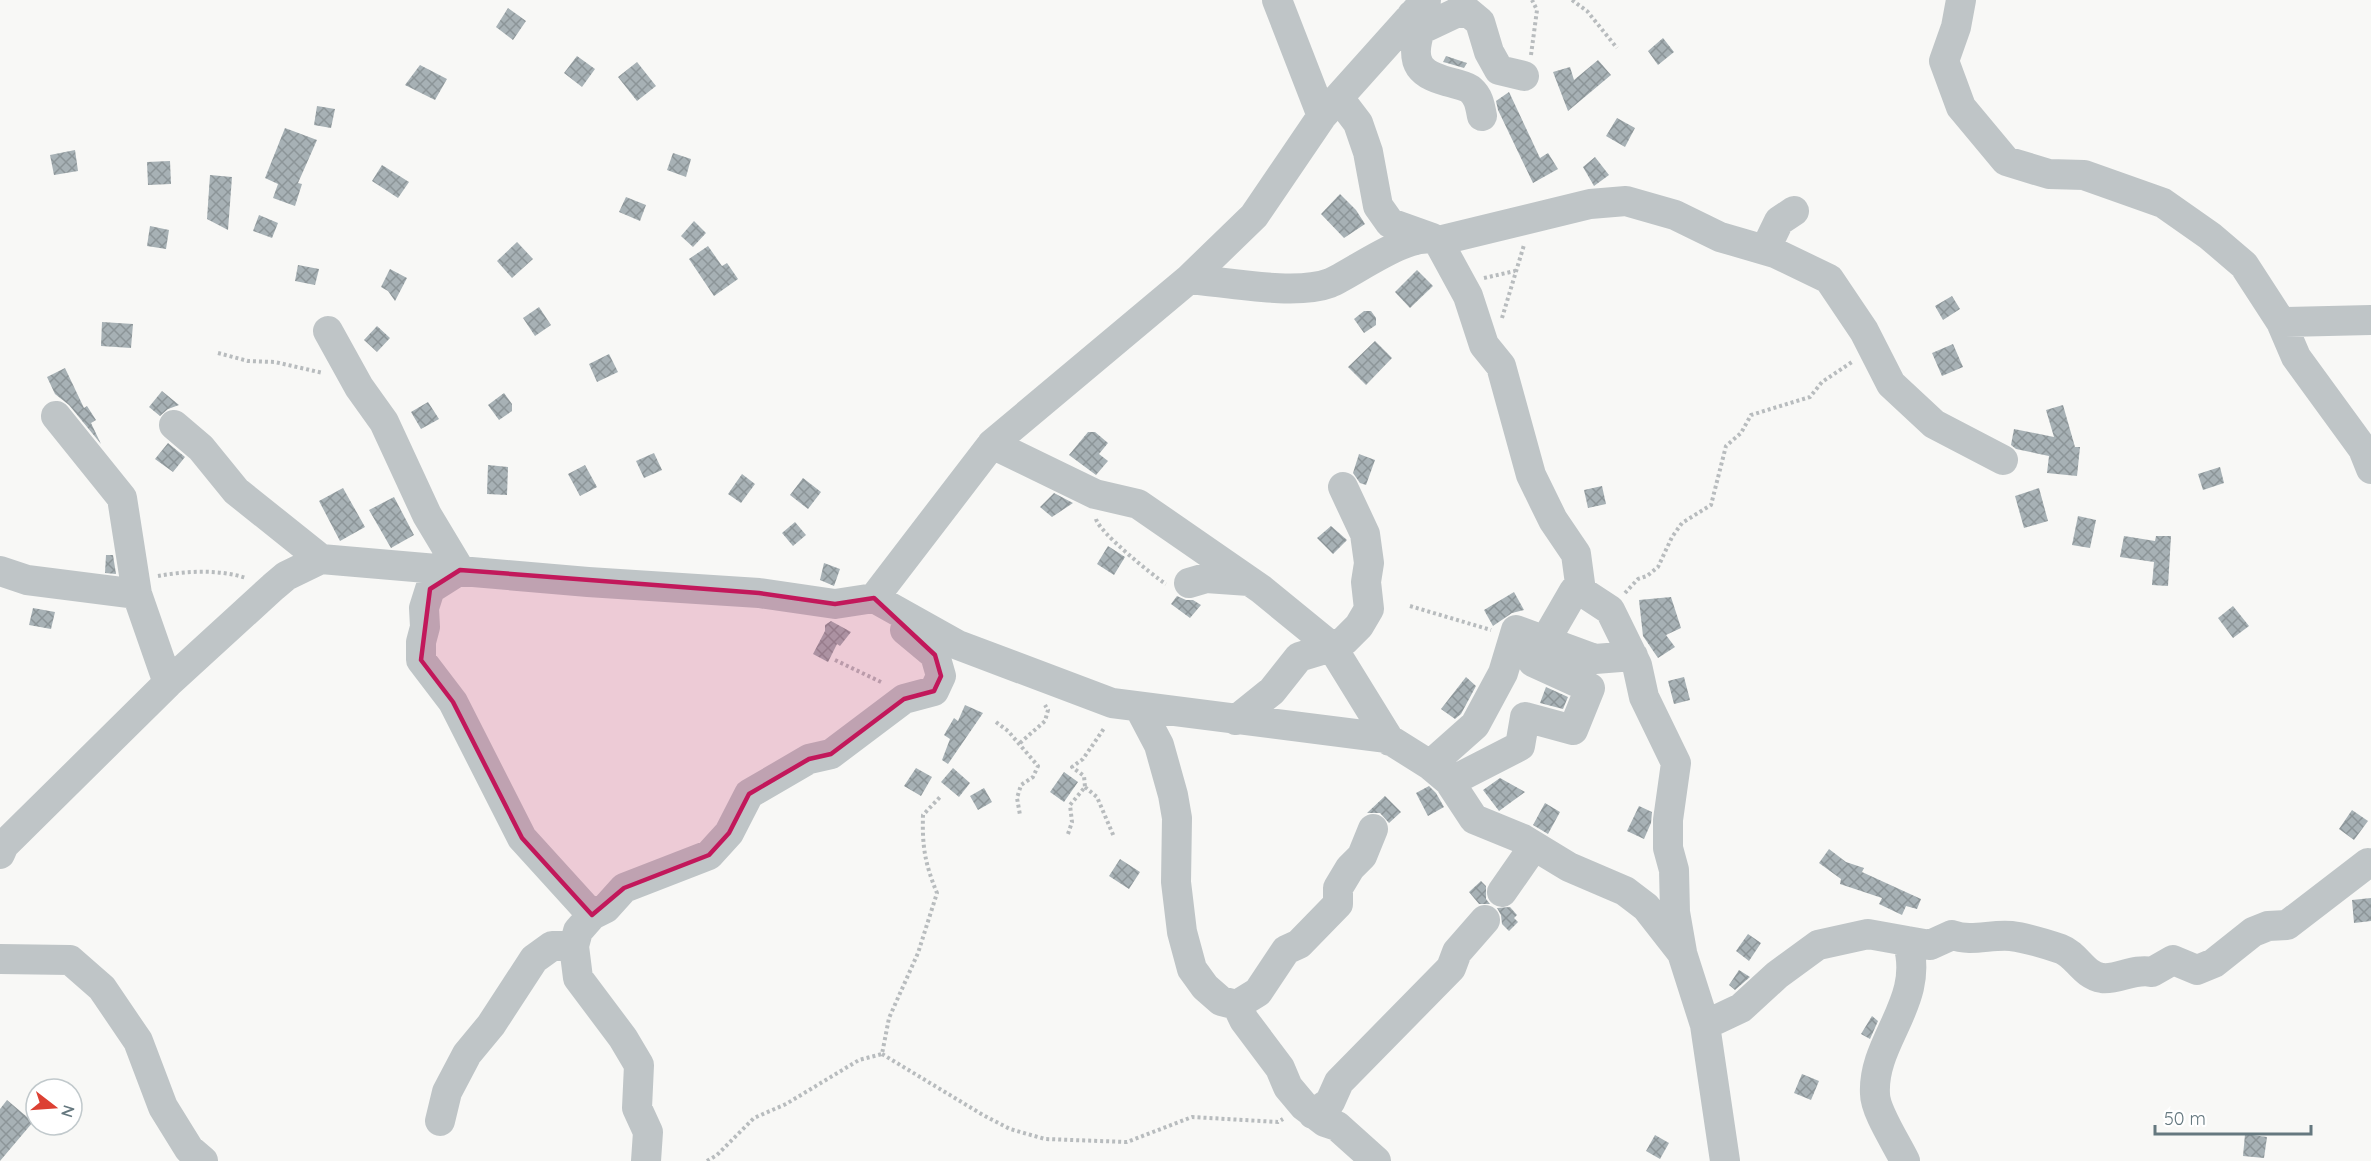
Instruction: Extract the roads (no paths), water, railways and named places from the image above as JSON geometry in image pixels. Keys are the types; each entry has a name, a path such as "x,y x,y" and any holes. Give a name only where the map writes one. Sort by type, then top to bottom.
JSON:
{"street":[{"path":"1277,0 1330,107 1358,123 1368,152 1378,206 1390,223 1435,239 1468,296 1484,345 1496,360 1505,377 1531,475 1553,520 1576,554 1581,591"},
{"path":"1962,0 1944,61 1961,107 2006,161 2049,174 2084,175 2163,203 2210,236 2244,265 2281,322 2296,357 2363,449 2371,469"},
{"path":"874,598 992,444 1189,279 1254,216 1330,107 1419,15 1468,12 1480,22 1489,52 1499,70 1524,76"},
{"path":"1419,15 1415,60 1425,73 1469,87 1477,97 1482,116"},
{"path":"1189,279 1299,289 1329,283 1383,253 1435,239 1590,204 1626,201 1675,215 1720,237 1765,250 1829,279 1874,350 1891,384 1934,424 2003,460"},
{"path":"1765,250 1779,221 1794,211"},
{"path":"2281,322 2371,320"},
{"path":"328,331 352,374 384,423 427,515 460,570"},
{"path":"56,416 122,498 136,584 168,683"},
{"path":"174,425 201,448 236,491 321,559"},
{"path":"992,444 1095,494 1138,504 1249,580 1332,647 1390,741"},
{"path":"1236,720 1272,691 1299,657 1332,647 1359,626 1369,609 1366,582 1369,563 1365,534 1343,486"},
{"path":"0,854 4,845 168,683 286,576 321,559 588,582 759,592 835,604 874,598 958,645 1125,705 1236,720 1348,731 1387,738 1440,774 1474,819 1534,846 1569,867 1625,891 1646,907 1682,953"},
{"path":"460,570 430,589 424,608 422,660 453,702 522,838 591,915"},
{"path":"0,571 27,580 136,584"},
{"path":"1179,584 1216,578 1249,580"},
{"path":"1440,774 1520,746 1525,717 1573,730 1590,688 1533,662 1574,591 1581,591 1610,610 1633,656 1644,697 1676,763 1668,820 1668,848 1674,870 1675,912 1682,953 1705,1025 1725,1161"},
{"path":"646,1161 648,1132 637,1108 639,1065 623,1038 578,978 574,946 578,931 591,915 606,908 624,888 709,855 729,833 749,794 809,759 831,754 904,699 934,691 941,676 935,655 874,598"},
{"path":"1440,774 1474,725 1503,673 1516,630 1595,659 1633,656"},
{"path":"1125,705 1146,725 1159,745 1177,818 1176,882 1182,932 1192,969 1205,987 1221,1001 1237,1005 1258,992 1287,950 1299,945 1338,904 1338,888 1350,868 1362,856 1373,829"},
{"path":"1502,892 1534,846"},
{"path":"1705,1025 1741,1008 1777,975 1818,945 1868,934 1930,945 1952,935 1965,940 2011,936 2064,950 2089,974 2104,978 2142,969 2152,972 2173,960 2197,970 2214,963 2253,932 2268,926 2287,925 2368,863"},
{"path":"1309,1110 1329,1102 1339,1082 1451,968 1457,952 1485,920"},
{"path":"1905,1161 1874,1096 1877,1066 1904,1010 1913,966 1907,941"},
{"path":"440,1121 447,1092 467,1054 491,1025 534,959 552,946 574,946"},
{"path":"0,959 70,960 102,988 138,1041 163,1107 189,1149 203,1161"},
{"path":"1237,1005 1244,1020 1280,1068 1288,1087 1309,1110 1337,1126 1376,1161"}]}
